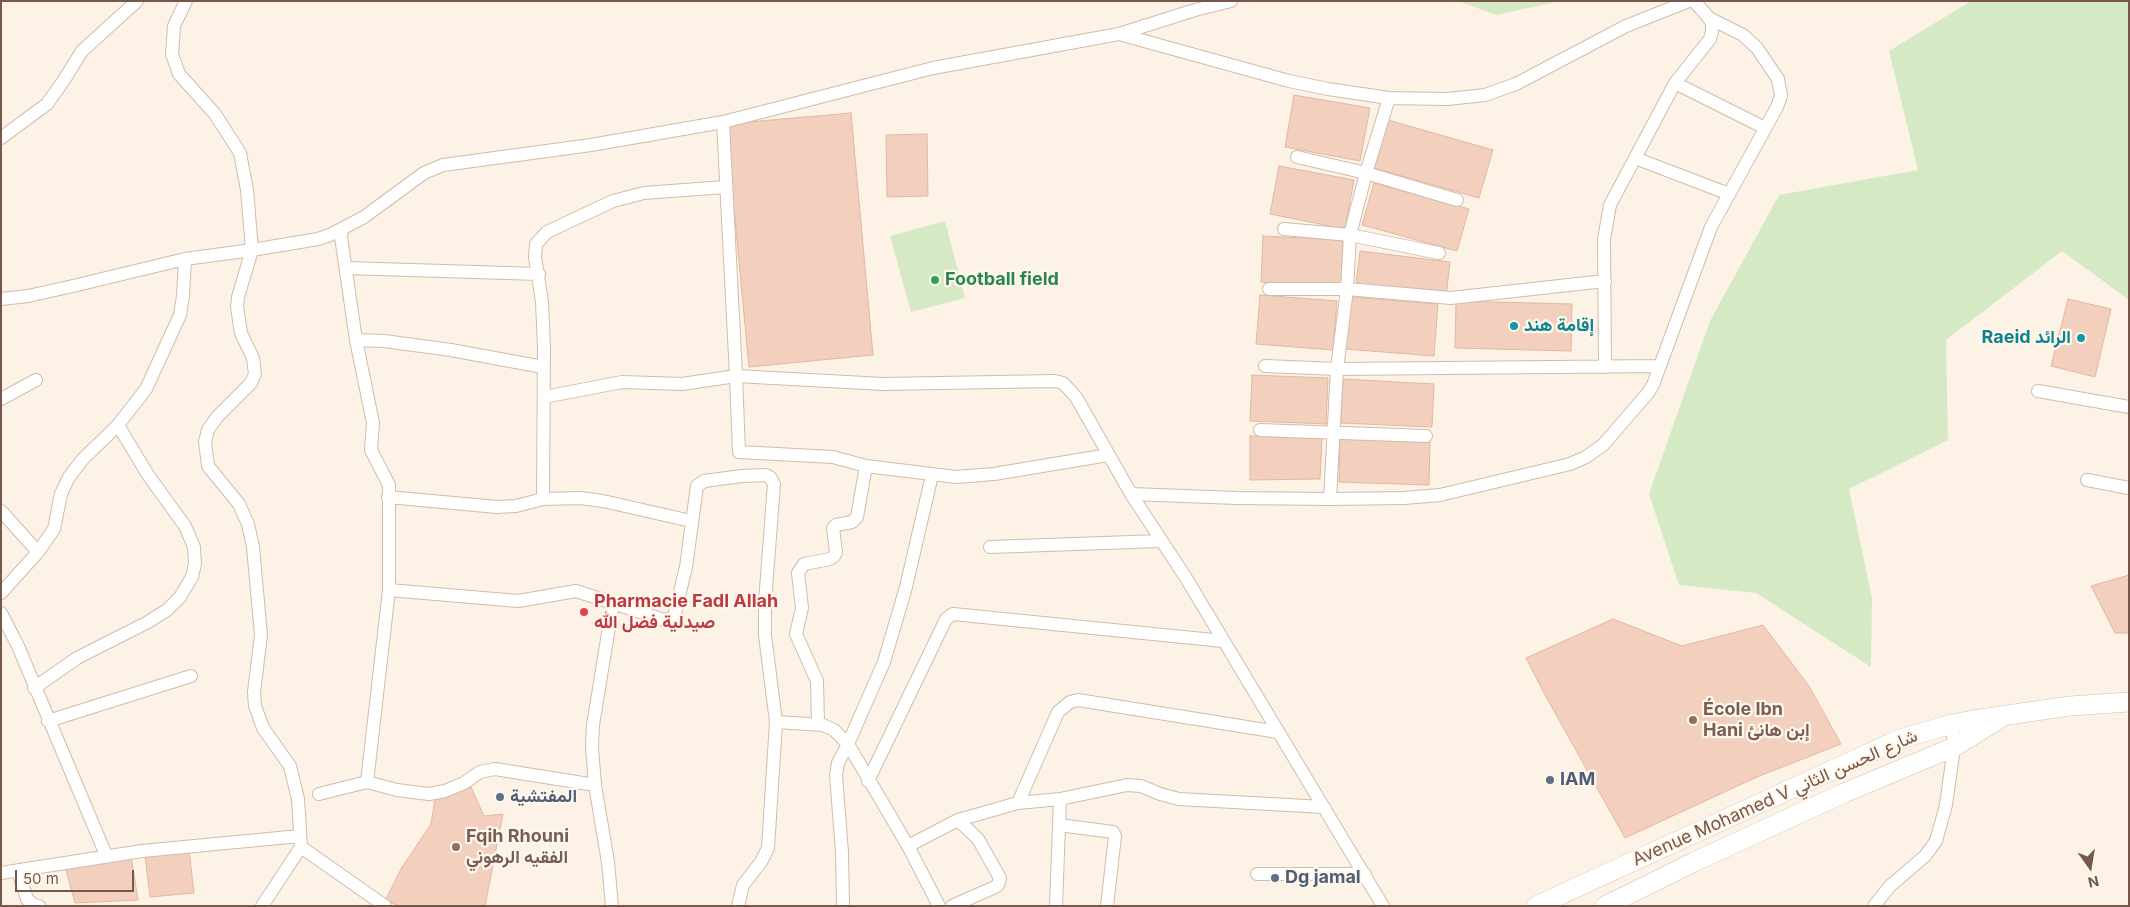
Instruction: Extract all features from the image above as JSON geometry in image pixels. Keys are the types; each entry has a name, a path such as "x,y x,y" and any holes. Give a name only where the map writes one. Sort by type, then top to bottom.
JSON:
{"main road":[{"path":"2001,718 2028,711 2129,702"},
{"name":"Avenue Mohamed V شارع الحسن الثاني","path":"1536,906 1900,739 1952,724 2001,718"},
{"name":"Avenue Mohamed V شارع الحسن الثاني","path":"1605,906 1703,858 1954,747 2001,718"}],"street":[{"path":"1,138 47,104 82,51 137,1"},
{"path":"186,1 174,26 172,54 179,74 215,114 240,153 248,190 252,250 238,297 237,307 241,333 253,358 255,374 252,384 217,417 208,430 205,454 208,466 239,504 248,524 261,635 254,692 255,706 263,728 290,766 298,799 300,841 262,906"},
{"path":"1,299 64,288 185,258 252,250 318,239 364,217 424,174 443,165 591,145 723,122 933,68 1119,34 1195,10 1231,1"},
{"path":"1119,34 1288,80 1389,98 1447,99 1485,94 1516,84 1626,26 1689,1"},
{"path":"1131,494 1330,499 1404,498 1440,495 1561,466 1586,457 1603,445 1653,385 1711,227 1781,96 1778,80 1763,55 1750,40 1709,18 1694,1"},
{"path":"1605,367 1604,239 1610,205 1676,83 1710,39 1712,32 1709,18"},
{"path":"1676,83 1765,128"},
{"path":"1330,499 1337,369 1350,235 1366,173 1389,98"},
{"path":"723,122 739,452 833,458 866,466 956,477 986,475 1108,455"},
{"path":"1297,157 1366,173 1456,200"},
{"path":"1635,158 1729,194"},
{"path":"542,499 544,397 539,274 535,257 536,244 547,232 613,201 644,193 725,187"},
{"path":"342,229 341,236 356,340 373,423 371,450 389,485 389,590 367,782"},
{"path":"1284,229 1350,235 1438,253"},
{"path":"1,593 38,552 54,529 61,494 69,477 83,459 118,425 146,389 180,315 185,258"},
{"path":"346,268 539,274"},
{"path":"1269,289 1346,290 1451,298 1605,281"},
{"path":"356,340 384,341 451,350 543,367"},
{"path":"1265,366 1337,369 1659,366"},
{"path":"544,397 622,382 682,384 736,376 883,384 1055,381 1063,383 1076,396 1131,494 1186,578 1366,874 1383,906"},
{"path":"1,399 36,380"},
{"path":"2038,392 2129,406"},
{"path":"34,688 99,645 148,622 168,610 180,597 192,577 195,564 194,547 185,526 148,475 118,425"},
{"path":"1260,430 1426,436"},
{"path":"818,724 817,681 796,634 802,608 798,573 804,564 830,559 834,556 836,552 833,528 836,525 852,522 857,517 866,466"},
{"path":"389,590 518,601 576,592 664,620 674,617 686,567 696,490 700,483 742,476 766,475 772,480 774,484 765,602 765,627 776,722 768,848 761,862 743,885 738,906"},
{"path":"843,906 842,844 836,775 840,758 884,662 890,644 906,587 932,475"},
{"path":"2087,480 2129,488"},
{"path":"388,497 497,507 516,506 542,499 571,498 603,501 691,521"},
{"path":"1,511 38,552"},
{"path":"990,547 1160,541"},
{"path":"612,906 608,862 595,785 592,747 593,725 613,603"},
{"path":"1,613 18,646 34,688 106,855"},
{"path":"868,781 946,619 953,614 1223,641"},
{"path":"48,721 191,676"},
{"path":"1018,802 1058,712 1070,702 1078,700 1278,732"},
{"path":"776,722 818,724 834,730 848,744 868,781 908,846 940,906"},
{"path":"1874,906 1890,886 1925,856 1936,841 1946,806 1954,747 1952,724"},
{"path":"319,794 367,782 397,790 429,794 445,791 464,783 480,772 496,769 595,785"},
{"path":"908,846 958,820 1018,802 1060,799 1134,786 1179,799 1324,807"},
{"path":"1056,906 1060,799"},
{"path":"952,906 995,887 998,885 1000,878 978,838 958,820"},
{"path":"1059,825 1113,832 1107,906"},
{"path":"1,873 106,855 300,841 385,906"},
{"path":"18,871 27,899 34,905 39,906"},
{"path":"1256,874 1366,874"}],"green space":[{"path":"1458,1 1561,1 1496,15"},
{"path":"1971,1 2129,1 2129,300 2062,251 1946,340 1948,440 1849,489 1872,598 1871,667 1756,593 1679,585 1649,494 1710,321 1779,195 1918,170 1889,51"},
{"path":"945,221 965,298 911,312 890,236"}],"building":[{"path":"1294,95 1370,108 1360,161 1285,147"},
{"path":"851,113 873,355 749,367 726,124"},
{"path":"1388,120 1493,150 1479,198 1374,168"},
{"path":"927,134 928,196 887,197 886,135"},
{"path":"1279,166 1354,180 1345,229 1270,214"},
{"path":"1374,183 1469,209 1457,251 1362,225"},
{"path":"1263,236 1343,240 1341,286 1261,282"},
{"path":"1360,251 1450,262 1446,296 1356,284"},
{"path":"1260,295 1337,301 1333,350 1256,344"},
{"path":"1349,297 1438,304 1434,356 1345,349"},
{"name":"Raeid الرائد","path":"2068,299 2111,309 2095,377 2051,366"},
{"name":"إقامة هند","path":"1456,301 1572,304 1571,351 1455,348"},
{"path":"1252,375 1328,378 1326,424 1250,421"},
{"path":"1343,379 1434,384 1432,427 1341,423"},
{"path":"1250,436 1322,438 1320,479 1250,480"},
{"path":"1340,438 1430,442 1429,485 1339,482"},
{"path":"2129,575 2129,633 2115,633 2091,586"},
{"name":"École Ibn Hani إبن هانئ","path":"1613,619 1682,646 1763,625 1809,686 1841,744 1757,777 1625,838 1526,658"},
{"name":"Fqih Rhouni الفقيه الرهوني","path":"471,787 484,816 503,814 485,906 400,906 385,901 401,869 431,824 435,799"},
{"path":"189,850 194,893 150,897 145,855"},
{"path":"131,856 138,900 75,903 65,866"}],"place":[{"name":"Football field","path":"935,280"},
{"name":"إقامة هند","path":"1514,326"},
{"name":"Raeid الرائد","path":"2081,338"},
{"name":"Pharmacie Fadl Allah صيدلية فضل الله","path":"584,612"},
{"name":"École Ibn Hani إبن هانئ","path":"1693,720"},
{"name":"IAM","path":"1550,780"},
{"name":"المفتشية","path":"500,797"},
{"name":"Fqih Rhouni الفقيه الرهوني","path":"456,847"},
{"name":"Dg jamal","path":"1275,878"}]}
